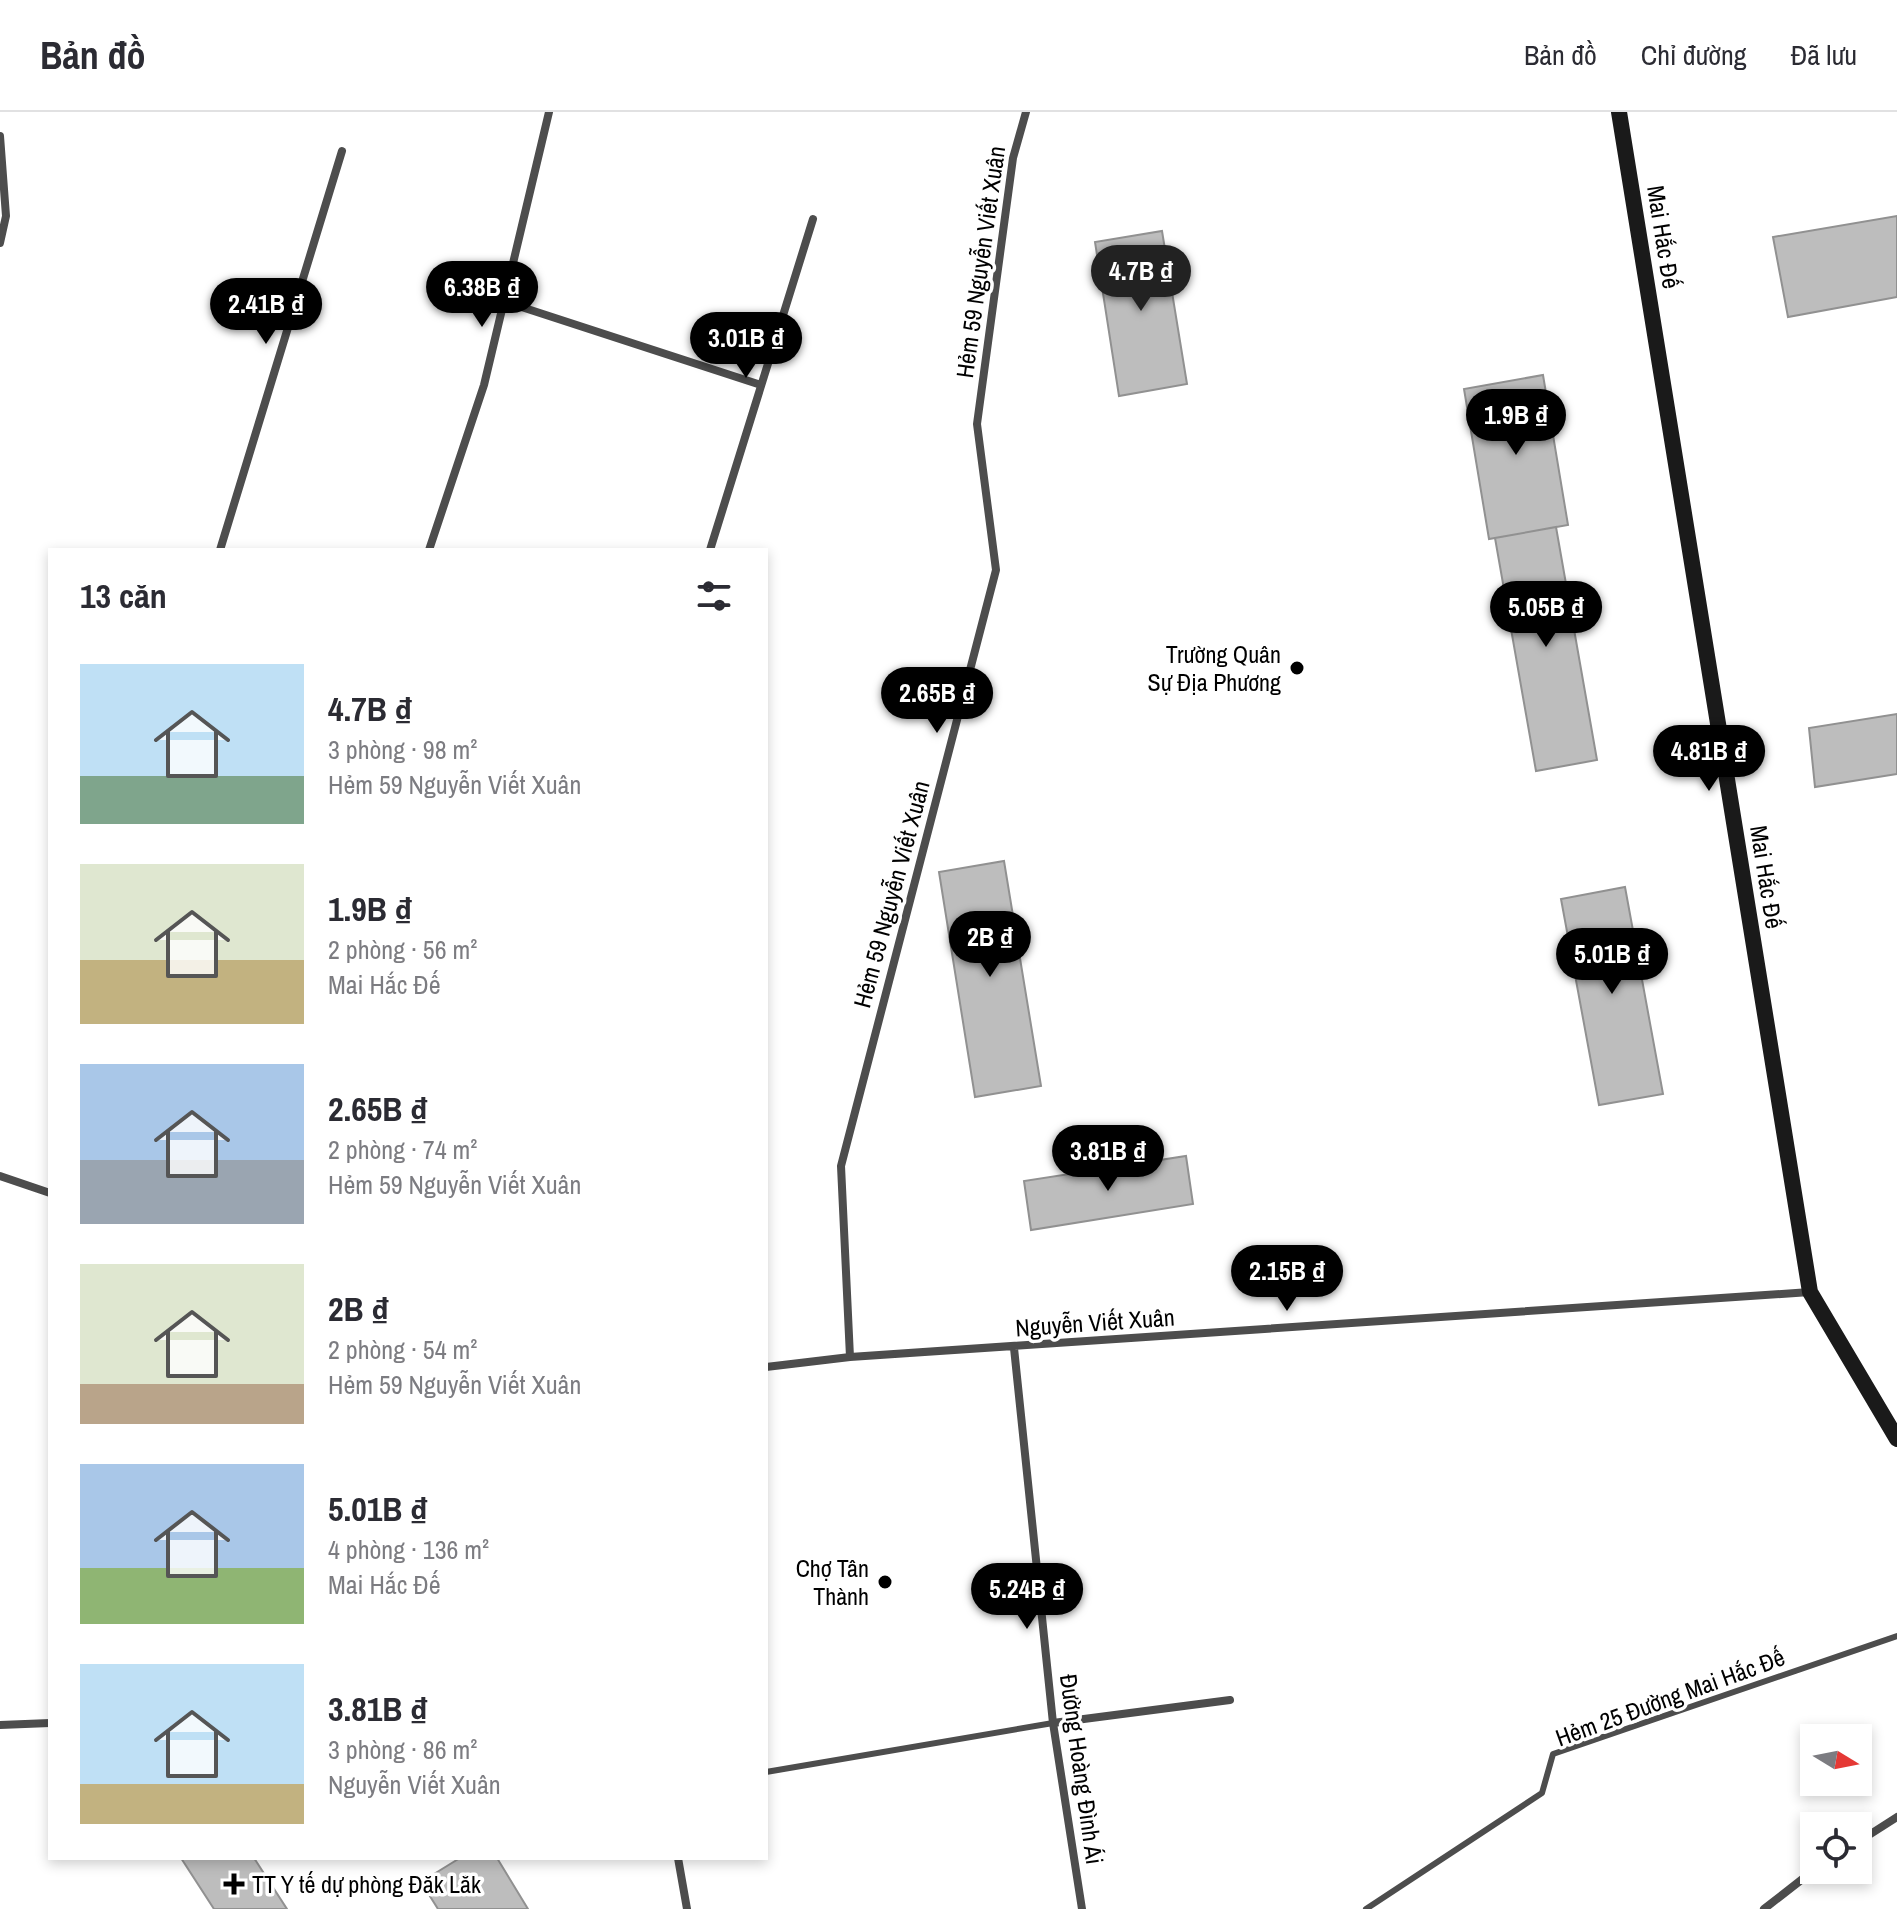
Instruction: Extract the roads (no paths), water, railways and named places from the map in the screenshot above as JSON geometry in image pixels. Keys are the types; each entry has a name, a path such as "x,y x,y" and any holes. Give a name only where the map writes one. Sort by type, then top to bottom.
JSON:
{"street":[{"path":"430,548 484,385 549,112"},
{"name":"Hẻm 59 Nguyễn Viết Xuân","path":"850,1357 841,1166 996,570 977,424 1013,158 1026,112"},
{"name":"Mai Hắc Đế","path":"1619,112 1810,1292 1897,1439"},
{"path":"0,136 6,216 0,243"},
{"path":"221,548 342,151"},
{"path":"711,548 813,219"},
{"path":"506,302 761,385"},
{"path":"0,1176 48,1192"},
{"name":"Nguyễn Viết Xuân","path":"768,1367 850,1357 1810,1292"},
{"name":"Đường Hoàng Đình Ái","path":"1014,1348 1053,1723 1082,1909"},
{"path":"1053,1723 1230,1700"},
{"path":"0,1725 48,1723"},
{"path":"1872,1833 1897,1817"},
{"path":"678,1860 687,1909"},
{"path":"1764,1909 1800,1881"}],"lane":[{"name":"Hẻm 25 Đường Mai Hắc Đế","path":"1366,1909 1542,1793 1553,1754 1897,1636"},
{"path":"768,1772 1053,1723"}],"place":[{"name":"Trường Quân Sự Địa Phương","path":"1297,668"},
{"name":"Chợ Tân Thành","path":"885,1582"},
{"name":"TT Y tế dự phòng Đăk Lăk","path":"234,1884"}]}
